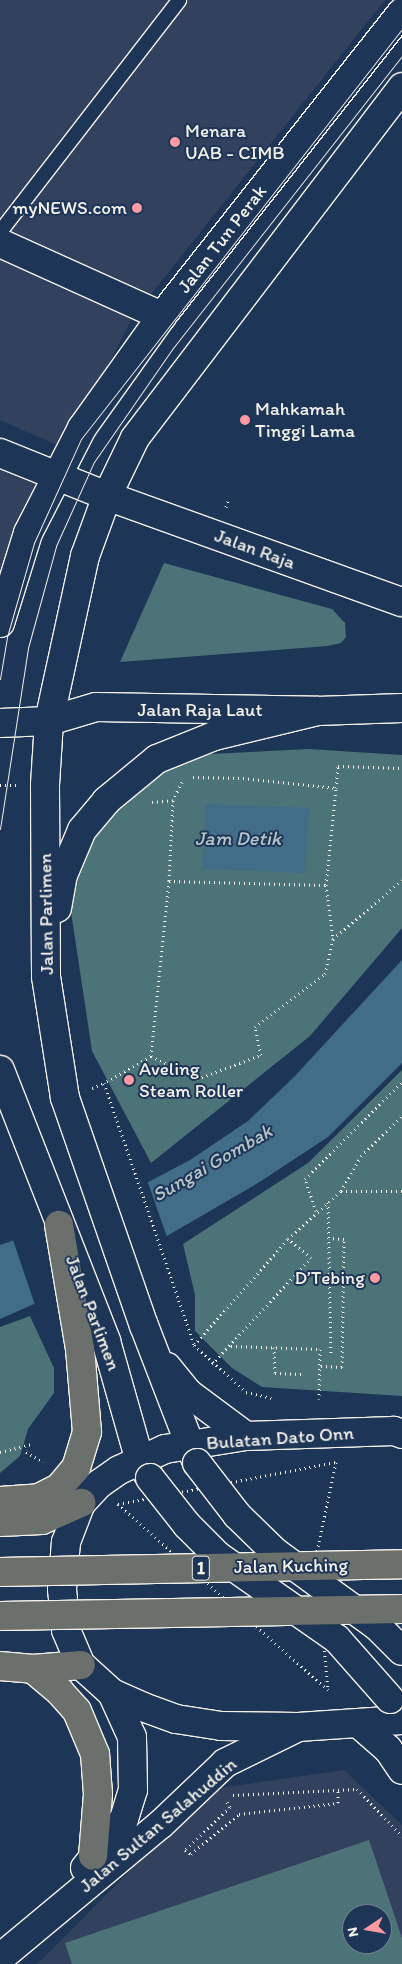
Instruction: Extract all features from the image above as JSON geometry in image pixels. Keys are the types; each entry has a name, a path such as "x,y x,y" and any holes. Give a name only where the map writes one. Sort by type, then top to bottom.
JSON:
{"highway":[{"path":"0,1501 39,1498 59,1488 76,1468 87,1432 80,1349 58,1225"},
{"path":"0,1522 42,1520 81,1503"},
{"name":"Jalan Kuching","path":"0,1572 402,1564"},
{"path":"0,1616 402,1609"},
{"path":"0,1666 33,1668 81,1665"},
{"path":"33,1668 60,1692 77,1711 95,1754 98,1794 94,1856"}],"street":[{"name":"Jalan Tun Perak","path":"56,476 82,428 162,316 402,12"},
{"path":"107,496 135,438 402,87"},
{"path":"0,243 162,316"},
{"name":"Jalan Raja","path":"0,453 107,496 402,602"},
{"path":"0,623 28,533 56,476"},
{"name":"Jalan Parlimen","path":"107,496 85,556 49,721 45,785 46,976 65,1098 144,1326 193,1454 237,1515 275,1552 377,1626 402,1651"},
{"name":"Jalan Raja Laut","path":"0,723 49,721 96,707 317,711 402,708"},
{"path":"46,976 63,875 82,830 106,801 157,758 214,736 317,711"},
{"name":"Jalan Parlimen","path":"0,1070 58,1225 106,1341 127,1418 136,1470"},
{"name":"Jalan Parlimen","path":"144,1326 172,1376 188,1393 246,1436"},
{"name":"Bulatan Dato Onn","path":"398,1717 359,1724 298,1727 221,1726 188,1721 144,1707 112,1693 81,1665 66,1630 62,1589 66,1542 81,1503 99,1484 136,1470 165,1449 193,1454 246,1436 399,1432"},
{"path":"136,1470 218,1556 337,1640 398,1717"},
{"name":"Jalan Sultan Salahuddin","path":"49,1915 124,1819 133,1790 132,1737 112,1693"},
{"path":"359,1724 388,1749 402,1770"},
{"name":"Jalan Sultan Salahuddin","path":"0,1958 49,1915 161,1824 225,1763 298,1727"}],"lane":[{"path":"0,232 179,0"}],"path":[{"path":"151,1056 197,1079 261,1055 255,1027 325,974 333,939 326,885 338,766 402,768"},
{"path":"151,1056 169,881 174,800 185,777 243,778 336,788"},
{"path":"333,939 402,880"},
{"path":"169,881 326,885"},
{"path":"151,1056 104,1083 114,1118 181,1314 194,1346 212,1364 246,1392 271,1398"},
{"path":"316,1211 305,1179 402,1082"},
{"path":"194,1346 288,1239 316,1211 341,1191 361,1156 402,1116"},
{"path":"341,1191 402,1191"},
{"path":"328,1201 331,1353"},
{"path":"321,1366 342,1367 344,1239 329,1238"},
{"path":"212,1364 231,1346 311,1258 288,1239"},
{"path":"231,1346 320,1349 319,1399"},
{"path":"274,1347 274,1373 302,1374"},
{"path":"0,1452 31,1444"},
{"path":"26,1452 48,1464"},
{"path":"338,1790 338,1803 239,1814 191,1854 185,1850 230,1807 223,1796 357,1789 402,1836"}],"shaded area":[{"path":"0,0 385,0 132,318 66,449 0,420"},
{"path":"0,470 39,486 0,582"},
{"path":"344,1770 402,1825 402,1964 37,1964 212,1789"}],"green space":[{"path":"164,563 332,609 345,623 346,637 341,643 327,646 120,662"},
{"path":"309,749 402,755 402,928 310,1036 151,1163 92,1051 68,892 96,829 147,775 191,755"},
{"path":"402,1070 402,1396 262,1387 232,1368 195,1331 195,1295 183,1244 308,1163"},
{"path":"30,1316 54,1368 54,1393 28,1429 20,1456 0,1473 0,1327"},
{"path":"369,1840 391,1904 342,1904 342,1954 392,1954 392,1908 402,1938 402,1964 72,1964 65,1943"}],"water":[{"name":"Jam Detik","path":"206,804 309,808 305,873 202,869"},
{"name":"Sungai Gombak","path":"402,960 402,1063 328,1137 258,1183 98,1276 0,1319 0,1245 86,1215 190,1160 248,1121 294,1077"}],"pier":[{"path":"147,1180 168,1240 99,1278 36,1308 12,1237 85,1213"}],"tram line":[{"path":"0,679 7,637 34,543 81,439 402,29"},
{"path":"0,829 28,648 56,546 94,462 173,348 402,56"}],"place":[{"name":"Menara UAB - CIMB","path":"175,142"},
{"name":"myNEWS.com","path":"137,208"},
{"name":"Mahkamah Tinggi Lama","path":"245,420"},
{"name":"Aveling Steam Roller","path":"129,1080"},
{"name":"D’Tebing","path":"375,1278"}]}
